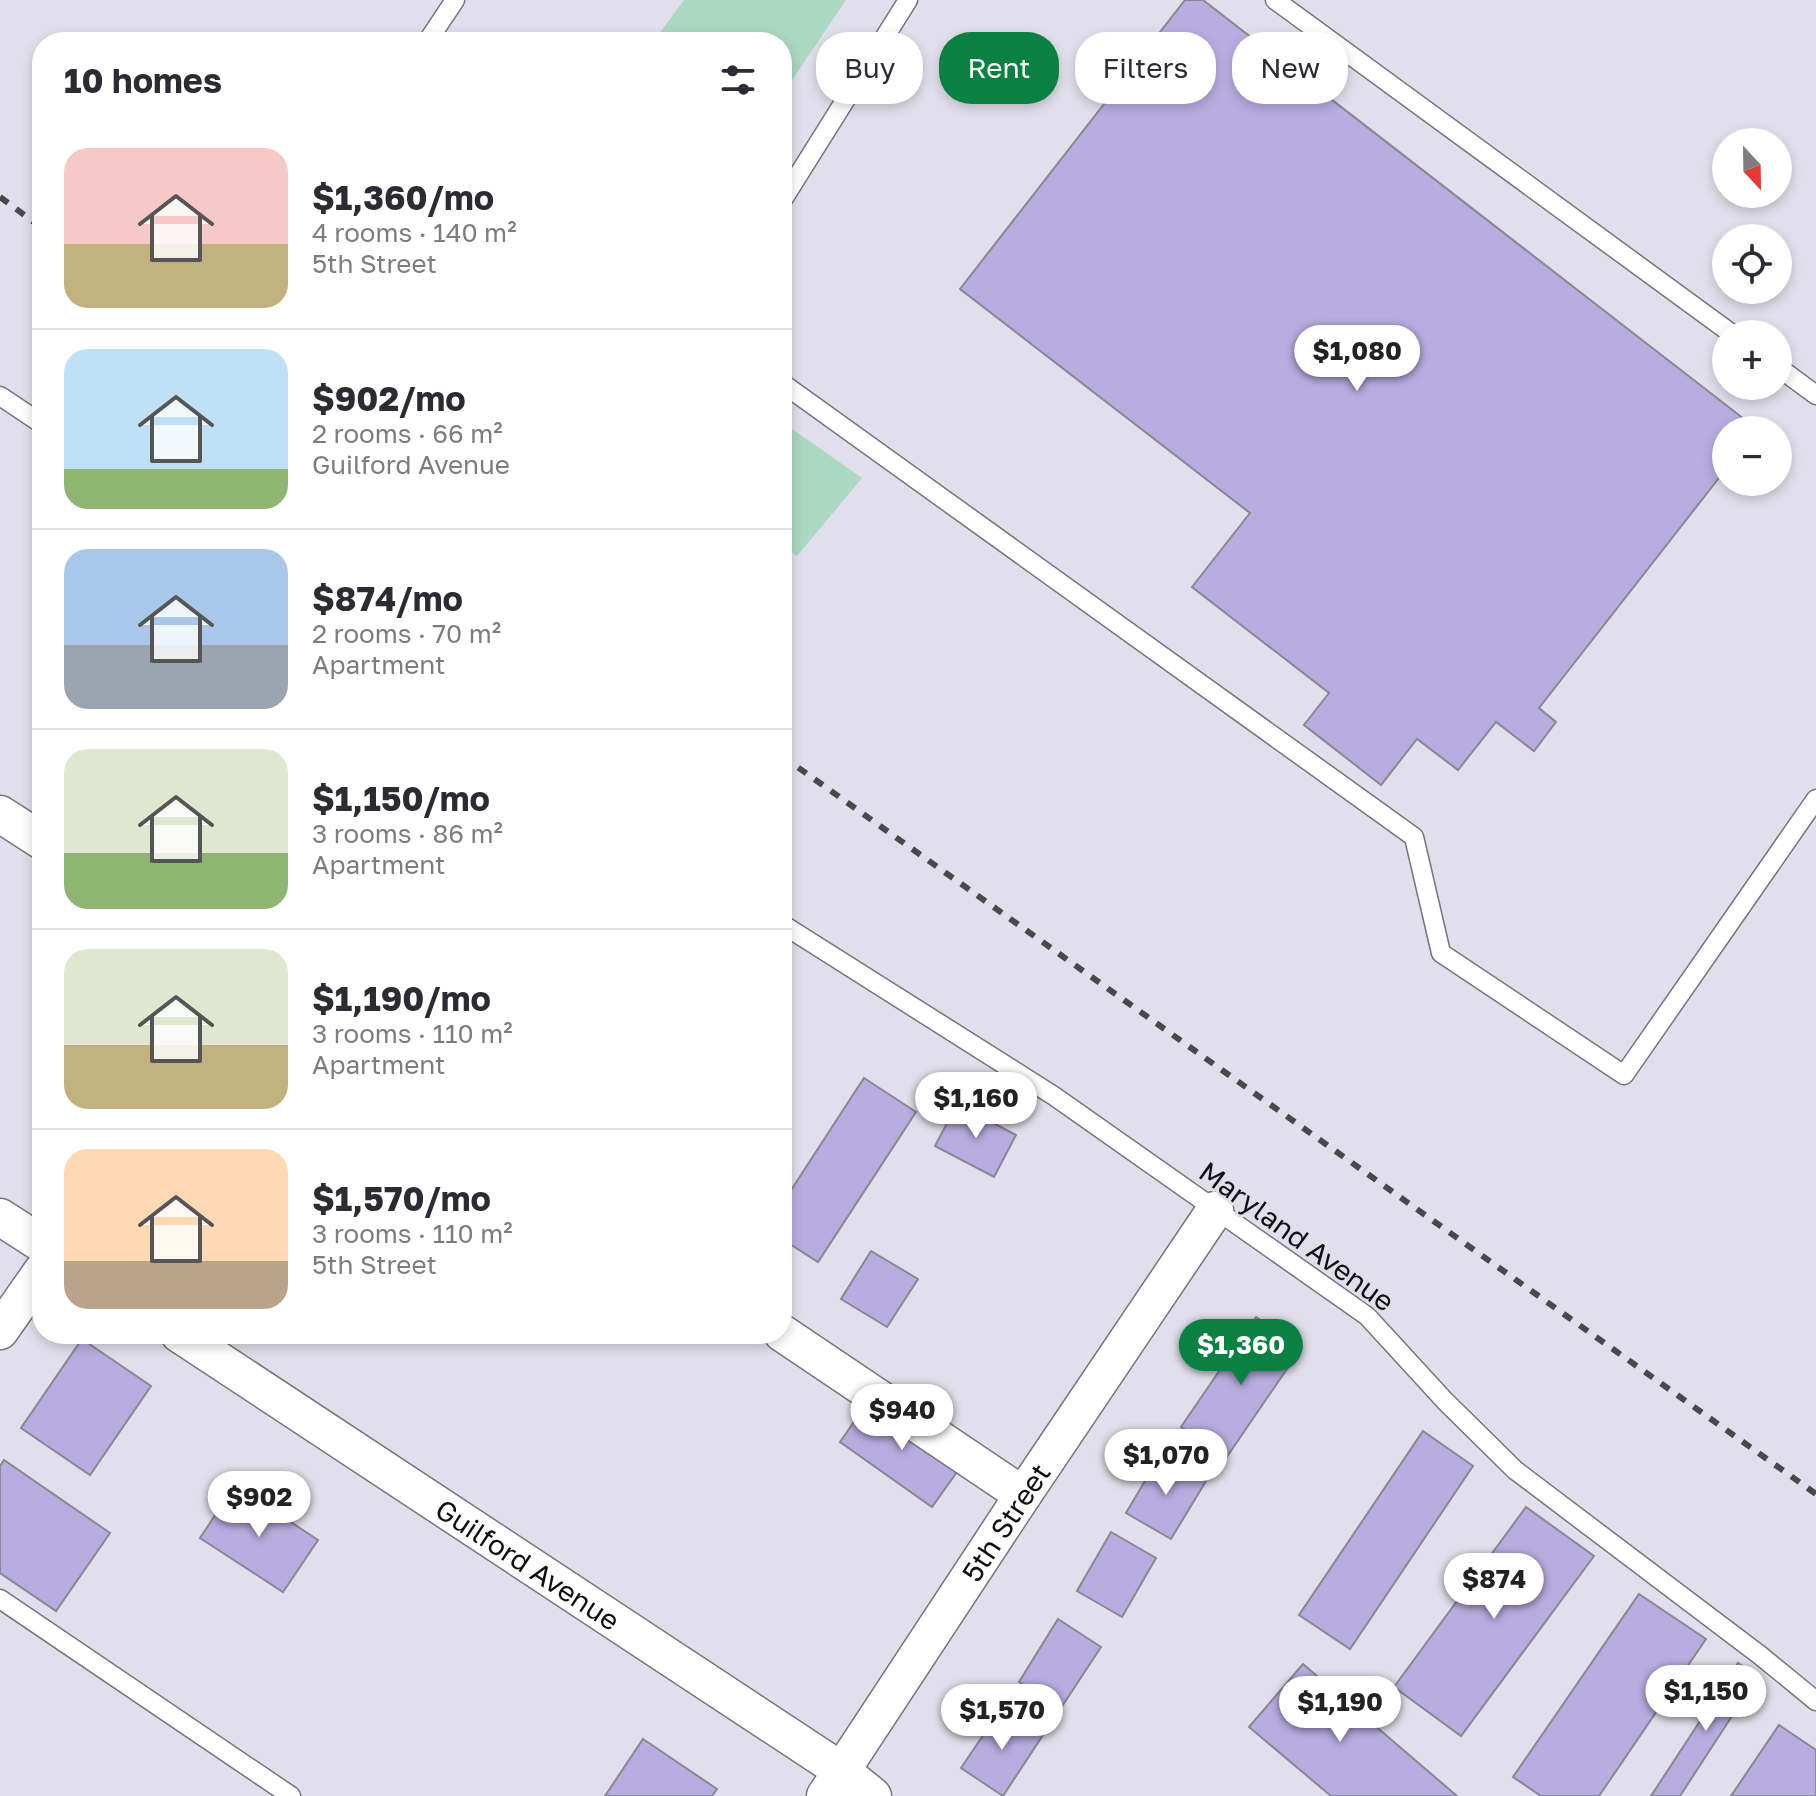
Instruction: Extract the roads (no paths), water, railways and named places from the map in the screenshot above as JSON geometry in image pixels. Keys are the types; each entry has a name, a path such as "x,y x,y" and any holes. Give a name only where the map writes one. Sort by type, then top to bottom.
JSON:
{"street":[{"path":"0,814 32,835"},
{"name":"5th Street","path":"834,1783 1215,1210"},
{"path":"0,1217 32,1238"},
{"path":"0,1331 32,1285"},
{"path":"792,1340 1023,1495"},
{"name":"Guilford Avenue","path":"194,1344 834,1783 873,1796"}],"lane":[{"path":"434,32 455,0"},
{"path":"792,185 908,0"},
{"path":"1275,0 1713,320"},
{"path":"1792,377 1816,395"},
{"path":"792,390 1414,837 1441,953 1624,1075 1816,799"},
{"path":"0,396 32,417"},
{"name":"Maryland Avenue","path":"792,930 1054,1096 1367,1316 1445,1401 1515,1470 1816,1701"},
{"path":"0,1599 291,1796"}],"railway":[{"path":"0,197 32,221"},
{"path":"792,763 1816,1494"}]}
